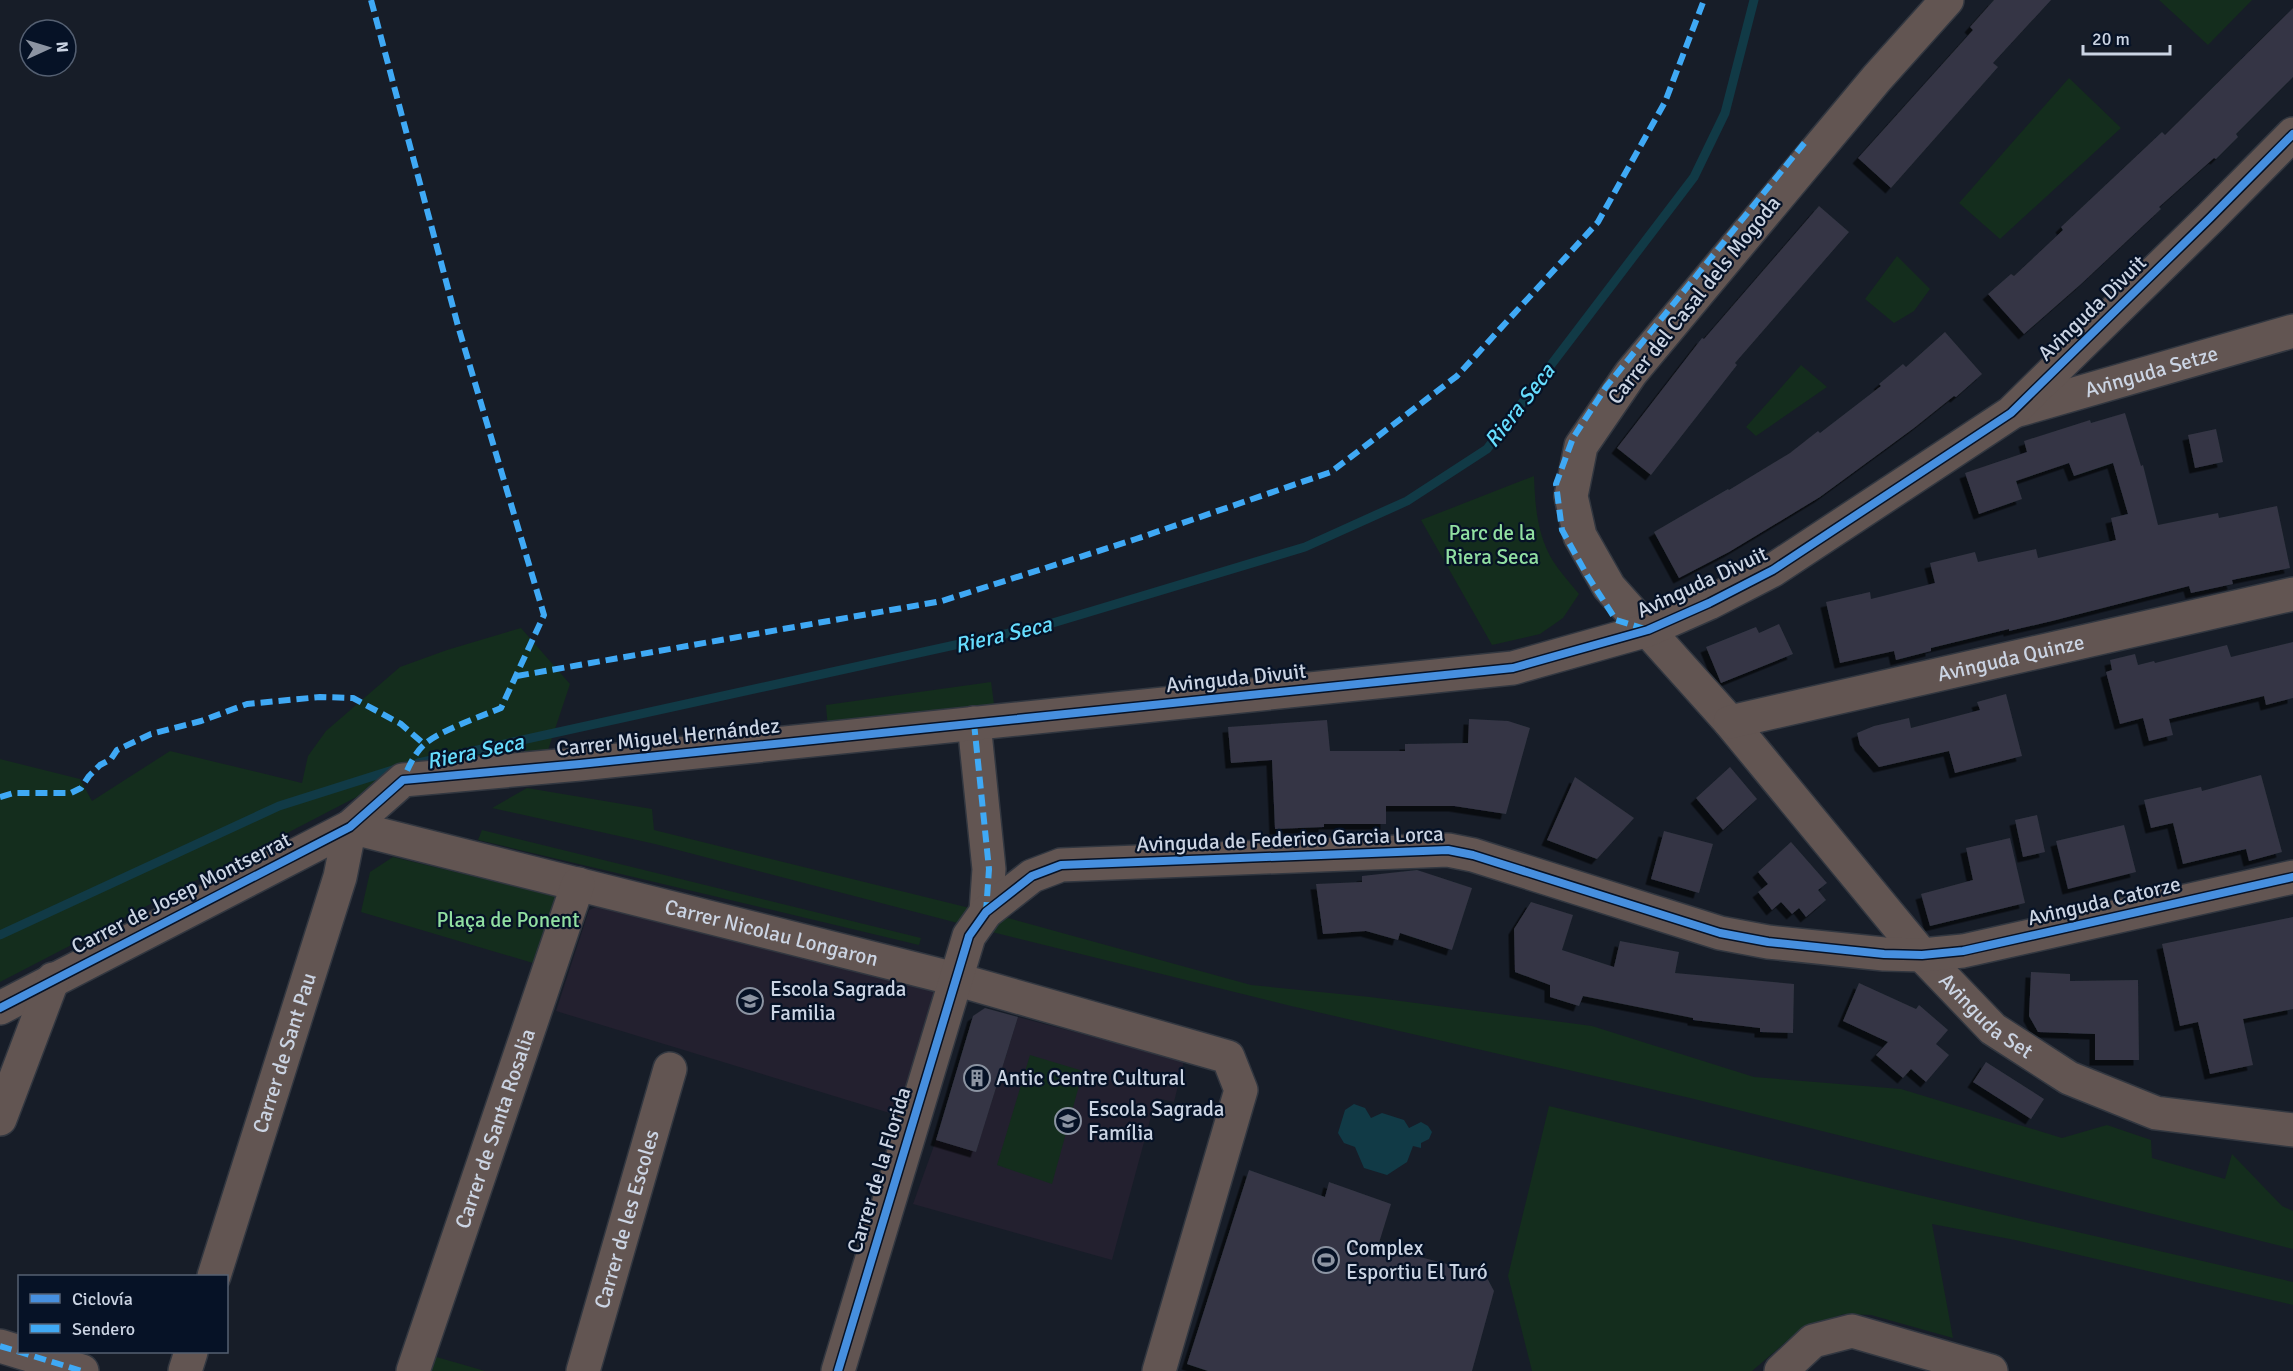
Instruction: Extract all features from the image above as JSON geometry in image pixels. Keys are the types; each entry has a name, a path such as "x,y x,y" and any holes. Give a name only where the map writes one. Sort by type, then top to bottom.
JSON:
{"street":[{"name":"Carrer del Casal dels Mogoda","path":"1648,630 1609,587 1580,536 1571,496 1581,446 1630,373 1876,78 1947,0"},
{"name":"Avinguda Divuit","path":"975,723 1513,668 1648,630 1709,603 1773,570 2011,413 2293,134"},
{"name":"Avinguda Setze","path":"2011,413 2293,331"},
{"name":"Avinguda Quinze","path":"1730,722 2293,594"},
{"name":"Avinguda Set","path":"1648,630 1730,722 1922,955 1993,1029 2069,1077 2156,1113 2293,1130"},
{"name":"Carrer Miguel Hernández","path":"374,804 403,780 975,723"},
{"path":"975,723 988,869 986,912"},
{"name":"Carrer de Josep Montserrat","path":"0,1008 350,827 374,804"},
{"name":"Carrer Nicolau Longaron","path":"350,827 955,979 1228,1057 1241,1090 1159,1371"},
{"name":"Carrer de Sant Pau","path":"214,1275 340,877 350,827"},
{"name":"Avinguda de Federico Garcia Lorca","path":"955,979 969,936 986,912 1032,876 1061,865 1448,850 1473,855 1720,933 1768,942 1884,954 1922,955"},
{"name":"Avinguda Catorze","path":"1922,955 1963,951 2293,877"},
{"name":"Carrer de Santa Rosalia","path":"413,1371 578,884"},
{"name":"Carrer de la Florida","path":"837,1371 955,979"},
{"path":"0,1119 53,980"},
{"name":"Carrer de les Escoles","path":"583,1371 670,1069"},
{"path":"1781,1371 1813,1341 1852,1331 1991,1371"},
{"path":"0,1346 18,1351"},
{"path":"23,1353 82,1371"},
{"path":"185,1371 191,1353"}],"shaded area":[{"name":"Escola Sagrada Familia","path":"605,903 939,983 906,1118 556,1011 589,910"},
{"name":"Escola Sagrada Família","path":"1018,1017 1184,1061 1174,1102 1156,1098 1112,1260 913,1204 936,1140 976,1151"}],"green space":[{"path":"2159,0 2252,0 2208,45"},
{"path":"2069,78 2121,128 2000,239 1959,203"},
{"path":"1897,256 1930,289 1914,311 1894,323 1865,299"},
{"path":"1801,365 1827,387 1756,436 1746,427"},
{"name":"Parc de la Riera Seca","path":"1534,476 1536,509 1543,541 1556,565 1579,594 1563,618 1540,634 1492,645 1421,520"},
{"path":"521,628 570,684 547,753 397,776 0,982 0,759 80,779 92,801 170,751 302,783 308,756 326,731 400,667"},
{"path":"991,682 995,712 828,730 826,705"},
{"path":"527,788 652,809 654,830 986,912 1251,985 1370,997 1592,1026 1754,1077 1901,1089 2062,1138 2107,1125 2151,1140 2152,1158 2225,1179 2232,1154 2282,1206 2293,1211 2293,1249 1690,1098 1291,1006 996,933 655,844 492,808"},
{"path":"482,830 921,938 919,945 478,840"},
{"name":"Plaça de Ponent","path":"393,857 556,896 533,963 361,912 370,872"},
{"path":"1030,1055 1083,1071 1052,1184 997,1165"},
{"path":"1549,1106 2293,1282 2293,1305 2015,1240 1932,1224 1953,1338 1871,1315 1844,1314 1802,1328 1752,1371 1532,1371 1508,1276"},
{"path":"433,1356 485,1371 428,1371"}],"water":[{"path":"1354,1104 1365,1108 1371,1118 1382,1113 1404,1120 1409,1128 1421,1122 1432,1132 1429,1139 1421,1143 1421,1148 1413,1146 1407,1162 1387,1175 1364,1168 1355,1147 1344,1143 1338,1133 1345,1110"}],"building":[{"path":"1994,0 2051,0 1993,63 1998,67 1891,188 1858,158 1973,30 1970,27"},
{"path":"2293,8 2293,77 2236,134 2238,137 2216,159 2214,158 2159,207 2161,209 2024,334 1988,294 2011,274 2014,276 2063,230 2061,227 2162,132 2165,135"},
{"path":"1819,206 1849,232 1735,363 1737,365 1651,475 1617,448 1702,338 1704,339"},
{"path":"1945,332 1982,374 1956,397 1954,396 1820,497 1729,552 1679,578 1654,532 1790,453 1818,431 1820,433 1881,386 1879,384 1903,364 1906,367"},
{"path":"2125,413 2141,466 2143,465 2158,525 2218,513 2219,518 2277,506 2290,568 2232,580 2233,584 2191,593 2189,586 2052,621 1931,648 1931,651 1896,660 1894,651 1840,663 1826,602 1870,592 1871,599 1935,583 1930,563 1975,552 1978,562 2036,549 2038,558 2116,540 2111,518 2128,514 2113,463 2074,476 2069,463 2016,481 2022,499 1979,514 1965,473 2027,452 2024,441 2090,420 2091,423"},
{"path":"2216,429 2223,462 2195,468 2188,435"},
{"path":"1779,624 1793,654 1721,683 1706,647 1756,627 1759,633"},
{"path":"2293,642 2293,698 2266,705 2264,696 2169,719 2173,735 2149,741 2143,718 2120,724 2106,672 2112,670 2110,660 2135,654 2138,665 2154,661 2155,663 2227,645 2231,657"},
{"path":"2006,694 2022,756 1955,773 1949,751 1879,767 1860,745 1857,733 1874,726 1909,718 1911,728 1980,710 1977,702"},
{"path":"1469,719 1508,721 1530,728 1506,814 1454,806 1386,806 1386,824 1324,824 1324,827 1275,829 1272,760 1231,763 1228,727 1327,720 1330,751 1405,751 1405,744 1468,743"},
{"path":"1730,767 1757,799 1723,830 1696,798"},
{"path":"2261,775 2282,852 2249,861 2246,849 2183,864 2173,823 2151,828 2144,800 2201,787 2202,791"},
{"path":"1575,777 1634,818 1597,859 1547,840"},
{"path":"2037,815 2045,852 2023,857 2015,820"},
{"path":"2124,825 2136,872 2068,889 2056,841"},
{"path":"1664,831 1713,844 1699,893 1651,879"},
{"path":"2010,838 2025,903 1930,926 1921,894 1973,880 1966,848"},
{"path":"1791,842 1827,883 1818,890 1826,900 1806,917 1799,908 1792,914 1781,902 1772,910 1758,892 1768,884 1758,872"},
{"path":"1417,870 1472,888 1452,950 1400,933 1398,940 1366,931 1323,934 1316,884 1362,882 1362,876"},
{"path":"1531,902 1573,915 1562,950 1614,967 1620,941 1679,952 1675,973 1794,984 1793,1033 1760,1032 1760,1028 1693,1020 1693,1018 1583,996 1579,1006 1550,997 1550,985 1515,972 1514,929"},
{"path":"2293,917 2293,1009 2243,1019 2253,1065 2210,1074 2198,1022 2180,1026 2162,944"},
{"path":"2031,972 2070,974 2070,981 2138,980 2139,1060 2095,1060 2095,1034 2038,1032 2029,1016"},
{"path":"1859,983 1916,1009 1919,1005 1948,1030 1936,1044 1949,1055 1926,1082 1911,1069 1903,1078 1876,1055 1888,1042 1843,1021"},
{"name":"Antic Centre Cultural","path":"985,1008 1018,1017 976,1152 936,1140 973,1016"},
{"path":"1986,1062 2044,1099 2031,1119 1973,1082"},
{"name":"Complex Esportiu El Turó","path":"1249,1170 1325,1197 1329,1182 1391,1204 1378,1246 1485,1274 1494,1291 1472,1371 1208,1371 1187,1364"}],"waterway":[{"name":"Riera Seca","path":"418,763 1046,625 1305,547 1407,501 1487,449 1694,177 1725,113 1754,0"},
{"name":"Riera Seca","path":"0,935 279,806 399,768"}],"marked path":[{"path":"371,0 458,326 544,615 501,708 450,729 421,747 403,780"},
{"path":"517,676 942,601 1136,539 1331,472 1457,376 1598,222 1665,102 1704,0"},
{"path":"1645,629 1616,620 1587,575 1562,530 1556,484 1573,438 1606,387 1806,141"},
{"path":"0,797 14,793 71,793 81,788 89,776 100,765 111,759 117,750 151,734 201,721 247,704 320,697 353,698 401,724 424,744"},
{"path":"974,723 989,869 986,912"},
{"path":"0,1346 18,1351"},
{"path":"23,1353 82,1371"}],"cycle path":[{"path":"0,1008 350,827 403,780 580,764 1513,668 1648,630 1709,603 1773,570 2011,413 2293,134"},
{"path":"838,1371 969,936 986,912 1032,876 1061,865 1448,850 1473,855 1720,933 1768,942 1884,954 1922,955 1963,951 2293,877"}],"place":[{"name":"Escola Sagrada Familia","path":"750,1001"},
{"name":"Antic Centre Cultural","path":"977,1078"},
{"name":"Escola Sagrada Família","path":"1068,1121"},
{"name":"Complex Esportiu El Turó","path":"1326,1260"}]}
